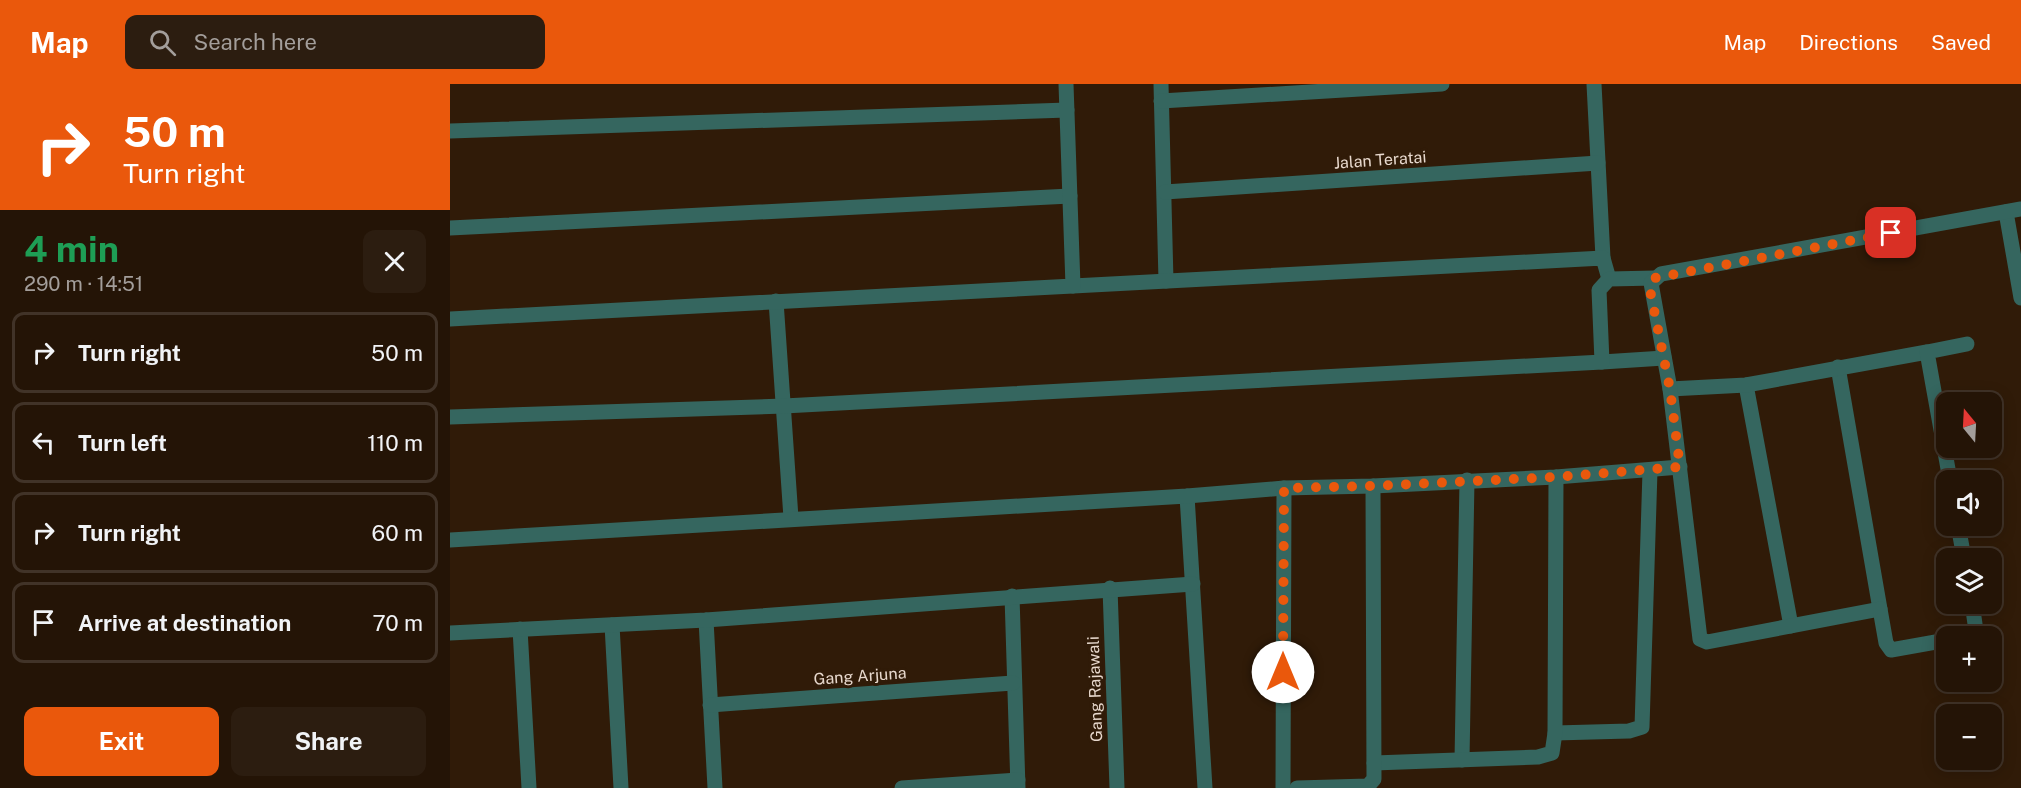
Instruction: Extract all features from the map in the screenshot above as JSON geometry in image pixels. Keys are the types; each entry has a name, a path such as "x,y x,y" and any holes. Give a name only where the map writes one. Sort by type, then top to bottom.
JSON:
{"street":[{"path":"1066,84 1073,286"},
{"path":"1161,84 1166,281"},
{"path":"1161,101 1442,84"},
{"path":"1594,84 1603,258 1609,279"},
{"path":"450,130 1067,110"},
{"name":"Jalan Teratai","path":"1165,192 1598,163"},
{"path":"450,228 1070,196"},
{"path":"1602,362 1599,290 1609,279 1655,278 2013,210 2021,298"},
{"path":"450,319 1603,258"},
{"path":"1655,278 1650,290 1670,389 1700,639 1707,642 1880,609"},
{"path":"776,301 791,518"},
{"path":"1670,389 1746,385 1967,344"},
{"path":"1927,352 1948,470"},
{"path":"450,417 784,406 1664,358"},
{"path":"1838,367 1886,643 1891,650 1936,642"},
{"path":"1746,385 1791,626"},
{"path":"450,540 1187,496 1284,488 1556,477 1680,467"},
{"path":"1555,733 1629,731 1642,727 1650,471"},
{"path":"1374,763 1546,756 1554,748 1556,477"},
{"path":"1462,760 1467,480"},
{"path":"1297,788 1368,786 1374,779 1373,486"},
{"path":"1283,788 1284,488"},
{"path":"1187,496 1205,788"},
{"path":"450,633 706,620 1110,588 1193,584"},
{"name":"Gang Rajawali","path":"1110,588 1117,788"},
{"path":"902,788 1018,784 1012,596"},
{"path":"706,620 715,788"},
{"path":"612,625 621,788"},
{"path":"520,629 529,788"},
{"name":"Gang Arjuna","path":"710,705 1013,683"}],"route":[{"path":"1283,672 1284,488 1556,477 1680,467 1670,389 1650,290 1655,278 1661,274 1891,233"}]}
